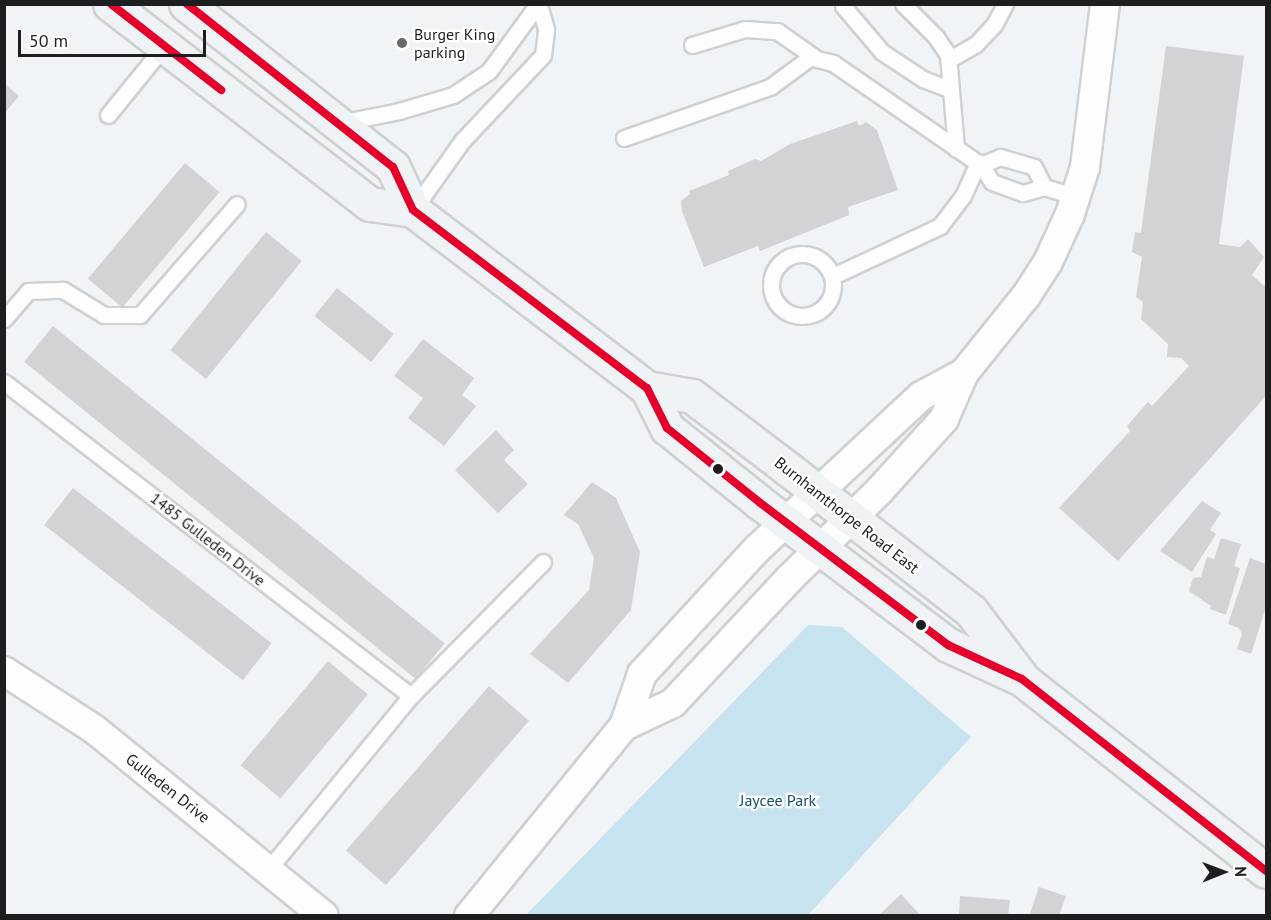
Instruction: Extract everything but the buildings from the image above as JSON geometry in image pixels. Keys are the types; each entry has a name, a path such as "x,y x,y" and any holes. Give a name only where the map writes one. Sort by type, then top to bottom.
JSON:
{"main road":[{"name":"Burnhamthorpe Road East","path":"110,4 370,204 413,210"},
{"name":"Burnhamthorpe Road East","path":"186,4 393,167 413,210 647,388 667,428 788,524 948,645 1022,679 1266,871"},
{"name":"Burnhamthorpe Road East","path":"647,388 692,396 971,611 1022,679"}],"street":[{"path":"624,726 673,704 944,419 964,373 1008,321 1048,262 1076,197 1092,132 1105,4"},
{"path":"469,915 624,726 642,674 757,549 788,524 921,396 964,373"},
{"name":"Gulleden Drive","path":"4,672 94,729 324,915"}],"lane":[{"path":"338,124 399,111 453,94 489,71 539,4"},
{"path":"413,210 462,141 543,55 546,29 539,4"},
{"path":"950,59 976,44 994,25 1005,4"},
{"path":"903,5 936,37 950,59 950,89 956,149"},
{"path":"843,6 882,51 922,79 950,89"},
{"path":"692,45 762,28 777,31 812,56 833,63 979,163 992,182 1023,193 1044,187 1076,197"},
{"path":"108,115 164,46"},
{"path":"624,138 770,87 812,56"},
{"path":"833,276 940,226 963,196 979,163 1000,157 1034,167 1044,187"},
{"path":"4,319 28,291 63,290 104,315 140,315 237,204"},
{"path":"799,254 820,258 833,276 831,296 826,304 808,314 786,312 770,296 774,272 789,257 799,254"},
{"name":"1485 Gulleden Drive","path":"4,382 411,696"},
{"path":"267,871 411,696 543,561"}],"green space":[{"name":"Jaycee Park","path":"808,625 842,627 971,737 808,915 526,915"}],"transit line":[{"path":"111,4 221,90"},
{"path":"187,4 393,167 413,210 647,388 667,428 759,502 948,645 1022,679 1266,871"}],"place":[{"name":"Burger King parking","path":"402,43"}]}
